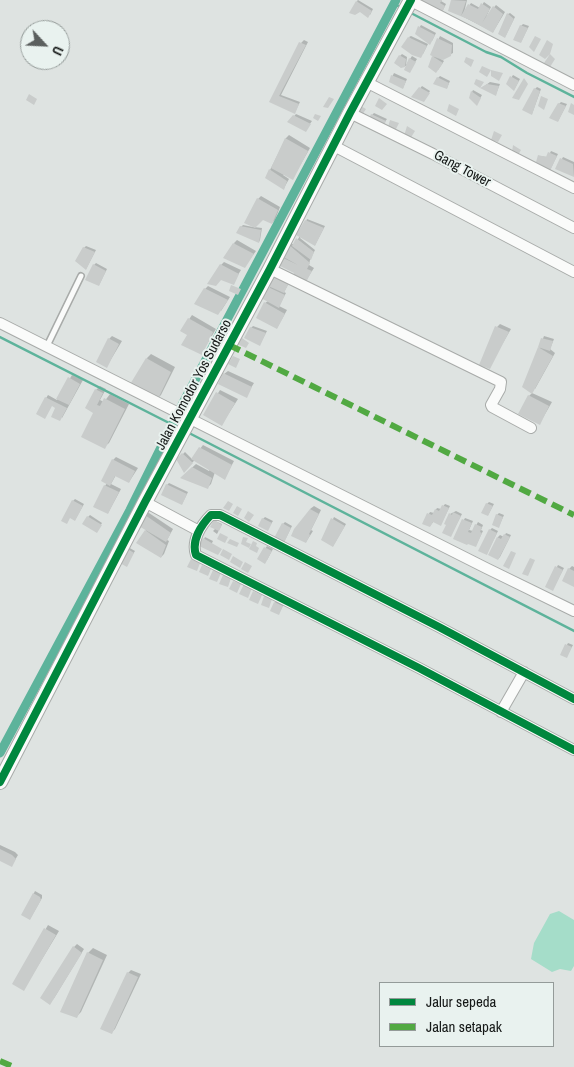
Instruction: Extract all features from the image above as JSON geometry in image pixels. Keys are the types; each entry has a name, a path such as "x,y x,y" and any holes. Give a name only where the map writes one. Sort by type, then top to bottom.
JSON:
{"street":[{"name":"Jalan Komodor Yos Sudarso","path":"0,782 179,439 187,419 270,269 366,82 408,5"},
{"path":"408,5 574,85"},
{"path":"366,82 574,188"},
{"name":"Gang Tower","path":"350,113 574,228"},
{"path":"334,146 574,272"},
{"path":"270,269 501,382 502,384 492,402 492,407 531,428"},
{"path":"0,323 187,419 574,611"},
{"path":"145,502 199,531"},
{"path":"574,698 220,515 211,515 199,531 195,548 196,555 574,750"},
{"path":"501,712 524,672"}],"lane":[{"path":"47,347 81,276"}],"green space":[{"path":"559,911 574,920 574,966 571,971 560,969 552,972 531,959 534,943 550,914"}],"building":[{"path":"418,0 442,0 440,3 445,6 442,13"},
{"path":"451,0 466,1 461,16 468,4 478,9 481,3 490,9 482,23 493,6 503,14 493,33 470,20 448,11"},
{"path":"356,1 372,11 368,18 360,12 355,15 349,13"},
{"path":"507,13 514,19 505,38 498,34"},
{"path":"520,25 528,28 521,43 513,40"},
{"path":"418,26 435,35 430,45 415,34"},
{"path":"535,36 541,39 534,52 529,47"},
{"path":"408,37 427,46 421,58 412,55 401,47"},
{"path":"437,38 452,45 451,56 443,60 430,55"},
{"path":"547,40 553,44 550,54 545,59 539,55"},
{"path":"299,42 306,45 279,96 299,104 295,114 269,102"},
{"path":"550,54 555,59 550,67 544,63"},
{"path":"399,55 406,59 405,67 401,68 394,63"},
{"path":"432,56 443,63 436,73 428,67"},
{"path":"466,57 474,60 471,67 464,62"},
{"path":"409,58 416,62 410,73 404,70"},
{"path":"482,66 491,70 487,77 479,72"},
{"path":"491,70 503,73 499,81 491,76"},
{"path":"391,75 406,81 403,89 389,82"},
{"path":"510,76 519,81 514,91 506,84"},
{"path":"437,77 449,83 447,89 433,84"},
{"path":"524,78 528,84 519,100 512,98"},
{"path":"476,79 484,82 480,88 474,84"},
{"path":"487,84 499,86 496,96 480,88"},
{"path":"419,87 430,93 424,102 411,97"},
{"path":"534,88 540,91 532,115 522,110"},
{"path":"471,91 481,98 477,106 469,98"},
{"path":"29,94 37,99 34,105 26,100"},
{"path":"541,96 548,99 544,110 538,106"},
{"path":"329,97 334,99 328,108 323,107"},
{"path":"379,98 387,104 382,110 375,106"},
{"path":"558,103 566,106 558,122 549,118"},
{"path":"571,103 574,105 574,115 568,112"},
{"path":"449,104 459,109 456,116 447,111"},
{"path":"359,105 366,109 362,115 355,111"},
{"path":"315,114 321,116 318,121 313,118"},
{"path":"371,114 386,121 383,127 369,119"},
{"path":"293,115 311,124 306,132 287,122"},
{"path":"390,120 399,123 395,131 388,127"},
{"path":"407,126 415,131 410,139 404,136"},
{"path":"494,131 502,135 498,142 491,140"},
{"path":"285,138 308,151 293,180 271,168"},
{"path":"513,145 521,150 518,155 512,152"},
{"path":"548,152 557,156 550,171 536,162 538,155 546,157"},
{"path":"560,158 573,164 574,177 555,169"},
{"path":"269,169 287,181 284,190 265,178"},
{"path":"257,198 278,210 272,224 263,220 255,228 244,223"},
{"path":"305,220 324,228 315,246 296,235"},
{"path":"240,226 261,230 259,243 236,233"},
{"path":"296,238 314,252 311,260 292,246"},
{"path":"233,243 254,254 245,268 223,258"},
{"path":"288,244 310,263 307,269 312,271 305,284 292,278 294,273 276,264 279,256 298,265 280,255"},
{"path":"83,247 95,252 86,270 75,261"},
{"path":"93,264 106,271 99,286 85,280"},
{"path":"220,264 239,274 234,285 221,280 216,286 207,284"},
{"path":"271,274 289,283 284,293 266,285"},
{"path":"231,285 241,289 238,295 229,291"},
{"path":"268,287 285,295 279,308 261,298"},
{"path":"204,288 228,300 218,315 194,304"},
{"path":"264,302 285,314 277,329 256,318"},
{"path":"188,318 213,332 202,355 181,345 187,335 180,331"},
{"path":"495,326 509,332 490,369 479,365"},
{"path":"250,327 266,333 260,346 244,338"},
{"path":"108,338 119,344 107,368 96,362"},
{"path":"242,338 249,343 246,348 237,344"},
{"path":"541,338 553,341 550,351 538,347"},
{"path":"538,347 553,356 532,394 522,387"},
{"path":"233,356 240,359 236,368 228,364"},
{"path":"146,358 171,372 157,401 129,386"},
{"path":"223,373 252,387 247,398 218,384"},
{"path":"68,377 80,384 69,405 56,399"},
{"path":"95,389 103,393 97,405 100,406 104,398 125,409 105,449 81,437 93,413 85,408"},
{"path":"216,392 235,403 222,426 203,415"},
{"path":"528,395 549,406 540,425 518,414"},
{"path":"45,397 67,408 60,421 51,417 55,408 52,406 45,419 36,414"},
{"path":"199,447 232,465 225,480 191,459"},
{"path":"182,453 193,463 184,473 176,459"},
{"path":"112,459 135,471 129,483 115,476 110,486 101,481"},
{"path":"192,467 212,478 208,489 180,478"},
{"path":"166,484 187,494 182,505 161,495"},
{"path":"104,485 119,492 108,514 93,507"},
{"path":"72,500 83,506 75,521 70,518 67,524 61,521"},
{"path":"228,501 233,504 229,511 223,508"},
{"path":"486,503 493,506 488,516 481,513"},
{"path":"442,505 449,508 441,526 433,522 430,527 422,524 427,513 432,515 435,509 439,511"},
{"path":"237,506 242,509 238,516 233,513"},
{"path":"310,509 319,514 306,543 291,536 294,529"},
{"path":"248,511 254,515 249,522 244,518"},
{"path":"453,512 461,516 451,537 442,533 449,513 452,515"},
{"path":"142,513 171,533 166,542 137,525"},
{"path":"496,514 503,517 499,528 492,525"},
{"path":"87,516 102,525 97,533 82,524"},
{"path":"262,518 272,523 268,531 258,526"},
{"path":"331,518 345,526 333,547 321,540"},
{"path":"462,519 472,523 468,532 471,533 475,524 482,527 480,532 482,533 476,547 453,539"},
{"path":"214,520 222,525 219,531 210,527"},
{"path":"282,523 291,528 283,545 273,540"},
{"path":"489,529 497,533 487,555 478,551"},
{"path":"145,530 166,545 161,558 136,543"},
{"path":"220,533 228,537 225,543 217,539"},
{"path":"504,534 510,537 498,560 488,555 497,537 501,539"},
{"path":"243,537 248,538 246,542 251,544 249,548 241,544"},
{"path":"203,538 222,549 218,555 199,546"},
{"path":"230,539 239,543 237,547 227,543"},
{"path":"253,541 257,543 256,546 259,548 257,553 249,549"},
{"path":"264,547 272,551 265,564 257,559"},
{"path":"126,548 134,553 127,567 118,562"},
{"path":"223,549 232,554 229,560 220,555"},
{"path":"511,551 516,553 509,569 503,566"},
{"path":"233,556 243,562 240,568 230,562"},
{"path":"530,558 535,560 528,576 522,574"},
{"path":"191,559 200,563 197,571 187,567"},
{"path":"245,562 252,566 248,573 241,569"},
{"path":"202,565 211,569 208,576 199,572"},
{"path":"555,566 563,570 553,591 545,587"},
{"path":"568,568 574,571 574,587 562,581"},
{"path":"213,570 221,573 217,582 209,579"},
{"path":"223,575 231,578 228,587 219,584"},
{"path":"233,581 241,584 237,593 229,589"},
{"path":"244,584 252,588 248,598 239,594"},
{"path":"253,591 262,595 258,604 249,600"},
{"path":"264,596 272,599 269,608 261,605"},
{"path":"274,602 283,606 279,615 270,611"},
{"path":"565,644 572,647 567,658 560,655"},
{"path":"0,849 16,859 12,867 0,861"},
{"path":"33,893 40,897 41,900 30,920 21,915"},
{"path":"44,928 56,935 24,991 12,984"},
{"path":"73,946 82,953 50,1005 40,998"},
{"path":"87,952 103,960 77,1018 60,1012"},
{"path":"127,972 138,977 112,1034 100,1029"}],"waterway":[{"path":"0,753 130,510 184,401 396,0"},
{"path":"394,4 402,8"},
{"path":"409,12 486,52 501,57 527,73 574,97"},
{"path":"0,337 179,428"},
{"path":"189,433 574,631"}],"marked path":[{"path":"229,345 574,515"},
{"path":"0,1061 14,1067"}],"cycle path":[{"path":"0,782 145,502 411,0"},
{"path":"574,699 439,627 220,515 211,515 198,534 195,544 196,555 419,668 574,750"}]}
